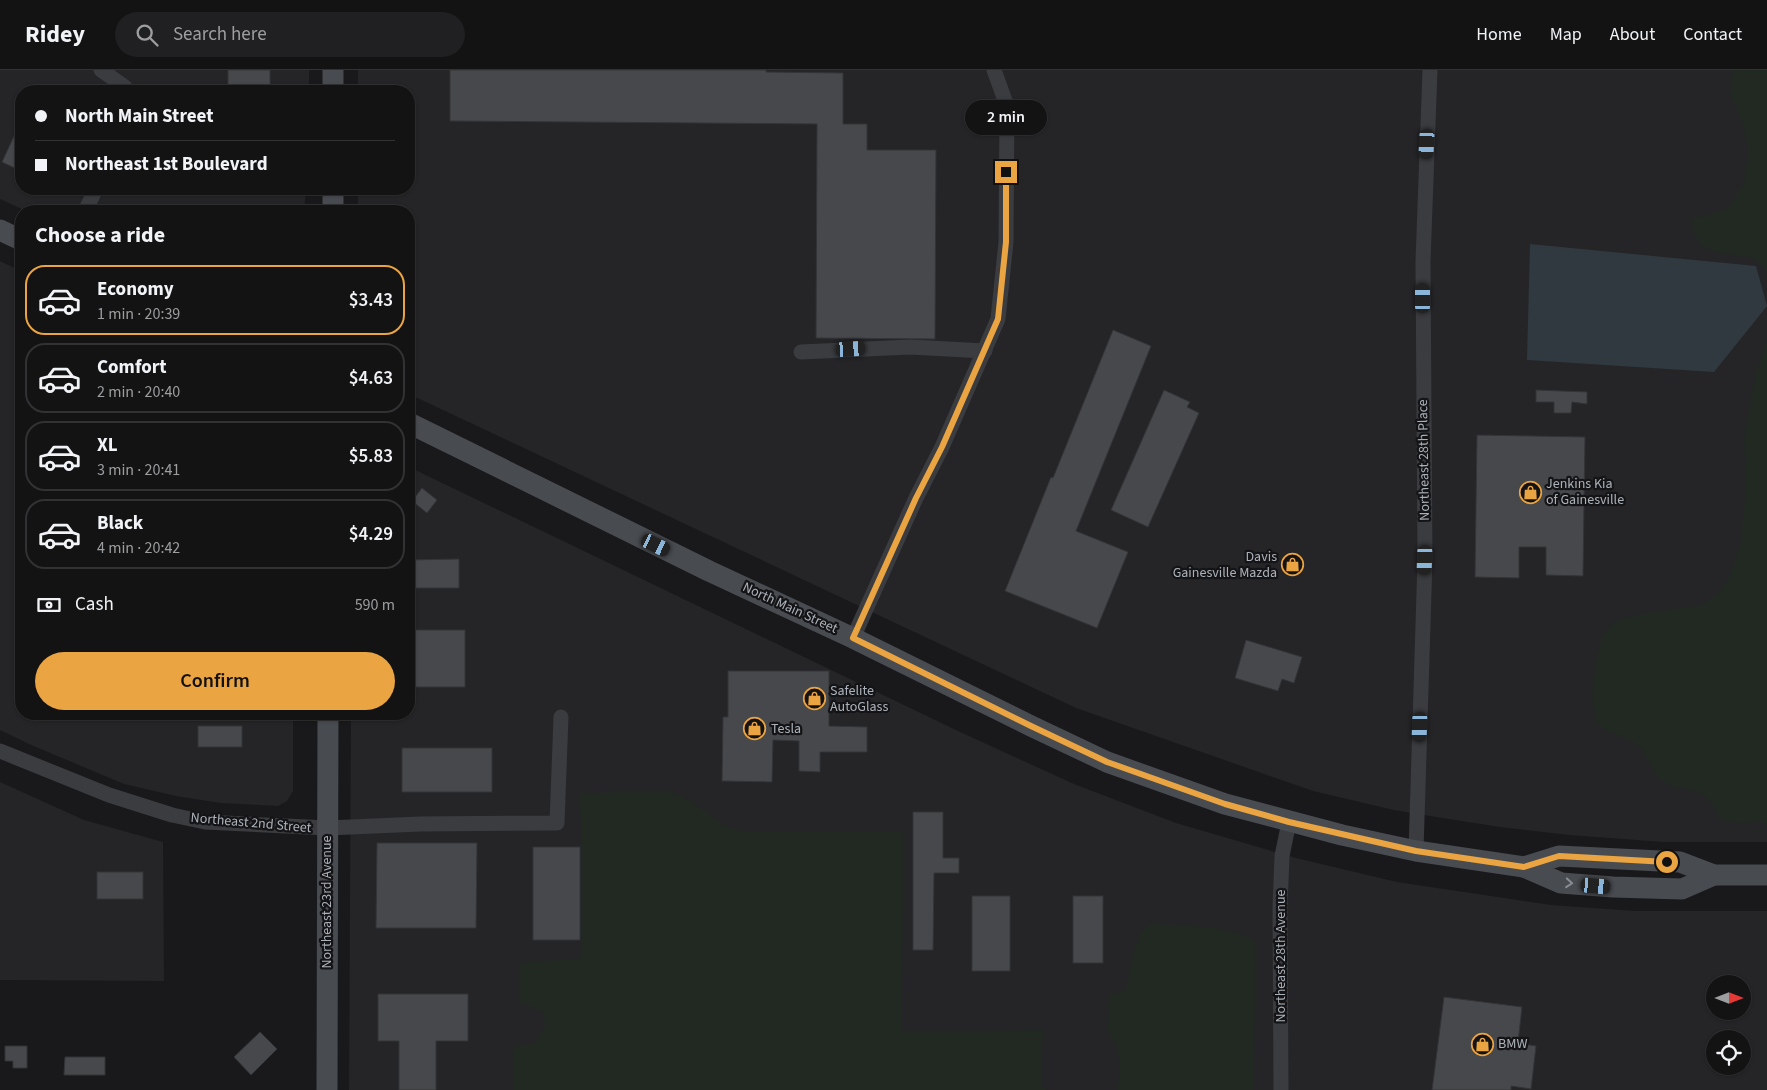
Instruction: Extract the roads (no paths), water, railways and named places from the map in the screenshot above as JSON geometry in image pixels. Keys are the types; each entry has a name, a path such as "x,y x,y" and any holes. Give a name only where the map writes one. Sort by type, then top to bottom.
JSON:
{"main road":[{"path":"333,70 333,85"},
{"path":"0,230 15,237"},
{"name":"North Main Street","path":"415,427 682,558 853,638 1107,762 1225,804 1289,822 1416,851 1524,867 1561,883 1682,889 1714,875"},
{"name":"Northeast 23rd Avenue","path":"327,1090 328,720"},
{"name":"North Main Street","path":"1524,867 1559,856 1680,862 1714,875 1767,875"}],"street":[{"path":"101,70 122,85"},
{"path":"853,638 916,498 942,447 998,319 1006,242 1007,106 994,70"},
{"name":"Northeast 28th Place","path":"1416,851 1425,560 1423,262 1430,70"},
{"path":"801,352 910,347 985,351"},
{"name":"Northeast 2nd Street","path":"0,751 109,795 172,815 205,822 328,828 420,824 557,823 561,717"},
{"name":"Northeast 28th Avenue","path":"1281,1090 1280,899 1282,856 1289,822"}],"place":[{"name":"Jenkins Kia of Gainesville","path":"1530,492"},
{"name":"Davis Gainesville Mazda","path":"1293,565"},
{"name":"Safelite AutoGlass","path":"814,699"},
{"name":"Tesla","path":"755,729"},
{"name":"BMW","path":"1482,1044"}]}
